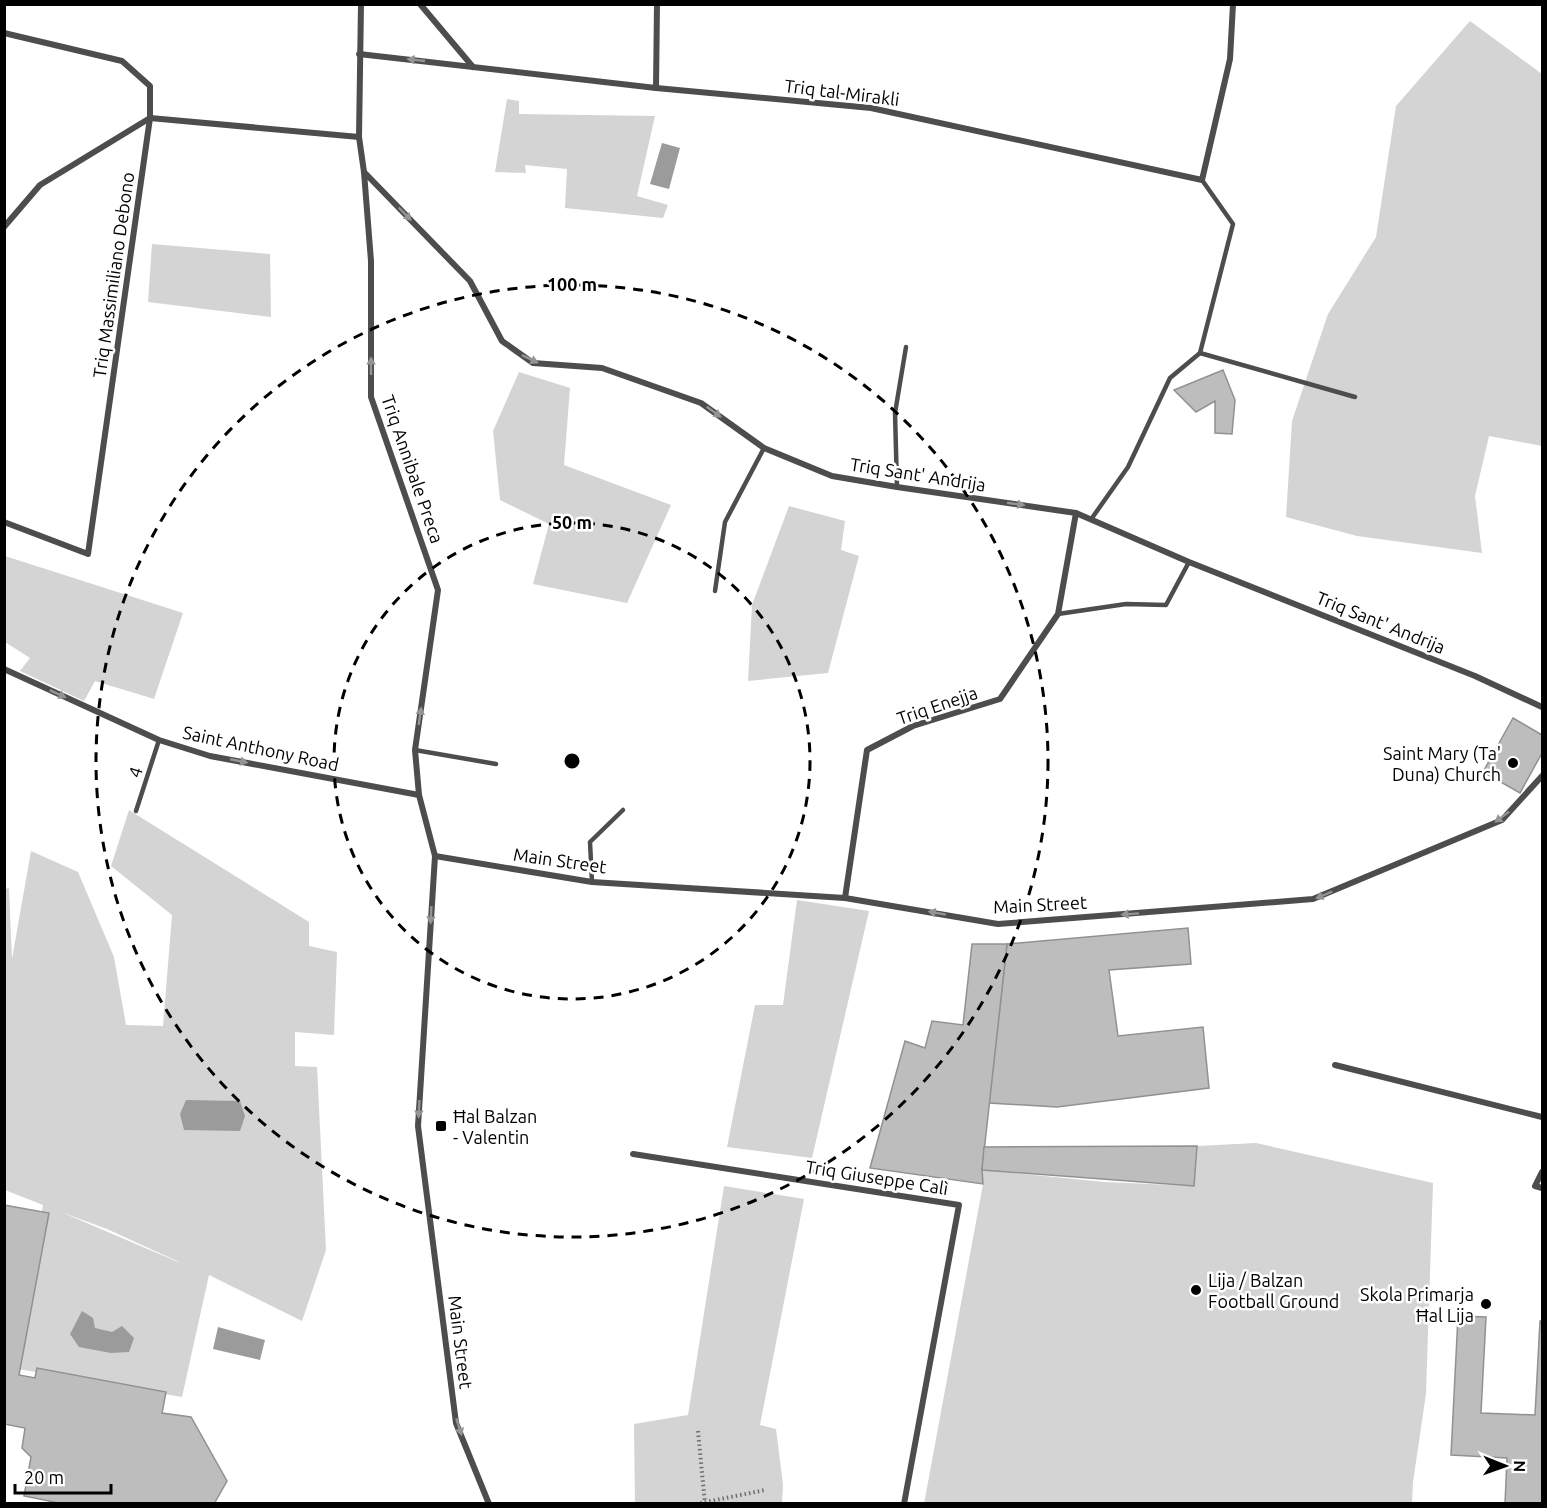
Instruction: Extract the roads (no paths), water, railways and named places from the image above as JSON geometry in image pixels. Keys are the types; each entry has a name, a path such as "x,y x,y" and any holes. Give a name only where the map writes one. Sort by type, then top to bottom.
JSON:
{"street":[{"name":"Triq Annibale Preca","path":"361,4 359,137 371,261 371,398 438,590 415,750 419,795"},
{"path":"420,4 473,67"},
{"path":"656,88 657,4"},
{"path":"1202,180 1230,59 1233,4"},
{"path":"4,33 122,61 150,86 150,118"},
{"name":"Triq tal-Mirakli","path":"359,54 656,88 871,108 1202,180"},
{"path":"4,227 40,185 150,118 359,137"},
{"name":"Triq Massimiliano Debono","path":"4,522 88,554 150,118"},
{"name":"Triq Sant' Andrija","path":"364,172 470,281 502,341 533,363 602,368 701,403 764,448 832,476 1076,513 1092,518 1189,562 1475,676 1542,707"},
{"name":"Triq Enejja","path":"844,898 867,750 913,726 1000,699 1058,614 1076,513"},
{"name":"Saint Anthony Road","path":"4,669 159,740 210,756 419,795"},
{"name":"Main Street","path":"435,856 592,882 844,898 998,924 1313,899 1502,820 1542,776"},
{"name":"Main Street","path":"419,795 435,856 418,1126 456,1423 489,1503"},
{"path":"1335,1065 1542,1117"},
{"name":"Triq Giuseppe Calì","path":"633,1154 959,1205 903,1503"},
{"path":"1542,1172 1535,1186 1542,1188"}],"lane":[{"path":"1092,518 1128,466 1170,378 1200,353 1233,224 1202,180"},
{"path":"897,487 895,413 906,347"},
{"path":"1200,353 1355,397"},
{"path":"715,591 725,522 764,448"},
{"path":"1058,614 1126,604 1166,605 1189,562"},
{"name":"4","path":"136,811 159,740"},
{"path":"415,750 496,764"},
{"path":"592,882 590,842 623,810"}],"place":[{"name":"Saint Mary (Ta' Duna) Church","path":"1513,763"},
{"name":"Ħal Balzan - Valentin","path":"441,1126"},
{"name":"Lija / Balzan Football Ground","path":"1196,1290"},
{"name":"Skola Primarja Ħal Lija","path":"1486,1304"}]}
